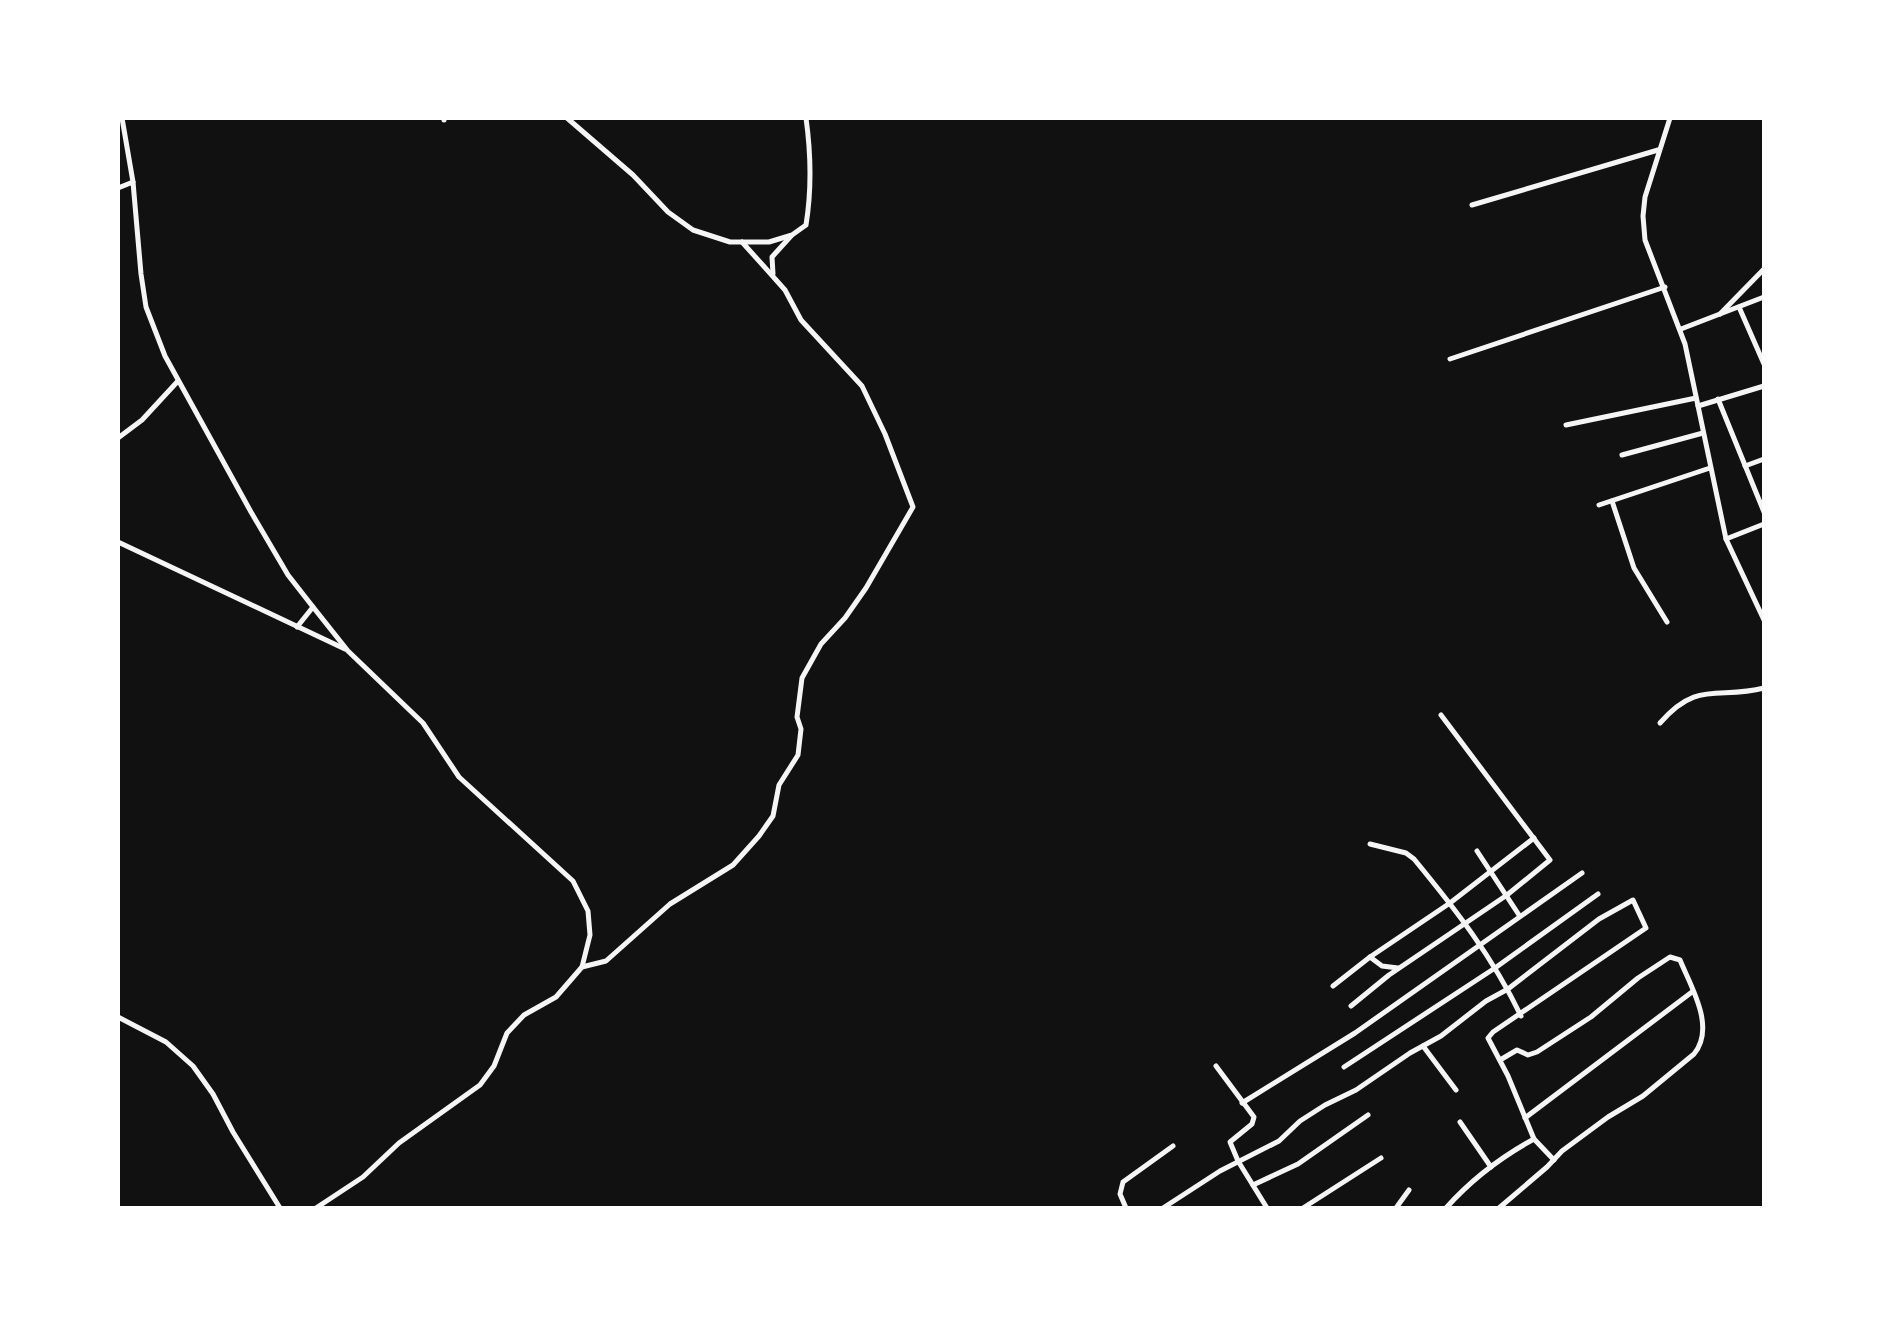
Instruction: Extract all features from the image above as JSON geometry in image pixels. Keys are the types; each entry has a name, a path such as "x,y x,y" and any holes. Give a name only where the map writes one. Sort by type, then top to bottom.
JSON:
{"street":[{"path":"567,118 633,175 668,212 693,230 730,242 769,242 792,235"},
{"path":"773,276 772,257 806,225 811,194 806,118"},
{"path":"1670,118 1658,150 1643,216 1645,240 1681,329 1726,539 1764,620"},
{"path":"121,119 133,182 146,307 178,381 288,575 348,651 423,723 467,784 573,881 588,911 590,935 582,967 556,997 524,1015 507,1033 494,1066 480,1085 399,1143 363,1177 320,1207"},
{"path":"1472,205 1658,150"},
{"path":"118,188 133,182"},
{"path":"582,967 606,961 670,904 733,865 759,836 773,816 779,785 798,755 801,729 797,717 802,678 821,644 845,618 866,588 913,507 885,434 862,386 801,320 785,290 742,242"},
{"path":"1719,315 1764,269"},
{"path":"1450,359 1665,287"},
{"path":"1681,329 1764,297"},
{"path":"1739,307 1764,364"},
{"path":"118,438 133,429 178,381"},
{"path":"1698,406 1764,386"},
{"path":"1566,425 1696,398"},
{"path":"1718,399 1764,512"},
{"path":"1622,455 1703,433"},
{"path":"1745,466 1764,459"},
{"path":"1599,505 1710,468"},
{"path":"1612,501 1634,568 1667,622"},
{"path":"1726,539 1764,524"},
{"path":"118,542 348,651"},
{"path":"297,627 313,607"},
{"path":"1660,723 1674,706 1693,697 1719,691 1764,688"},
{"path":"1351,1006 1399,968 1507,895 1550,860 1441,715"},
{"path":"1333,986 1450,903 1534,838"},
{"path":"1370,844 1406,853 1414,859 1467,923 1521,1016"},
{"path":"1477,851 1519,915"},
{"path":"1242,1103 1355,1033 1582,873"},
{"path":"1344,1067 1495,968 1598,894"},
{"path":"1163,1208 1238,1161 1279,1141 1300,1121 1356,1090 1449,1030 1599,919 1633,900 1646,928 1489,1036 1489,1043 1500,1060 1534,1139 1554,1160"},
{"path":"1370,957 1382,966 1399,968"},
{"path":"1499,1208 1608,1117 1653,1088 1694,1054 1703,1034 1700,1009 1680,960 1670,957 1541,1050 1528,1055 1517,1050 1500,1060"},
{"path":"1525,1118 1692,992"},
{"path":"118,1017 166,1042 193,1066 213,1094 280,1208"},
{"path":"1423,1046 1456,1090"},
{"path":"1216,1066 1255,1121 1230,1142 1267,1208"},
{"path":"1253,1185 1298,1164 1368,1115"},
{"path":"1460,1122 1491,1167"},
{"path":"1446,1208 1491,1167 1534,1139"},
{"path":"1126,1208 1120,1194 1123,1182 1173,1146"},
{"path":"1303,1208 1381,1158"},
{"path":"1396,1208 1409,1190"}]}
